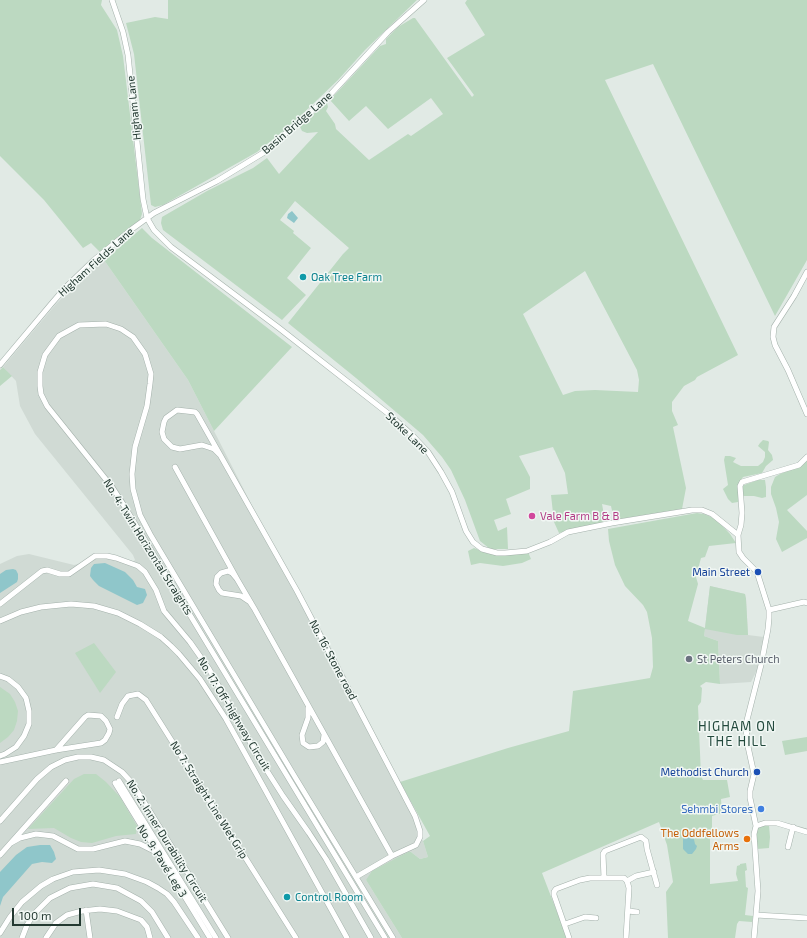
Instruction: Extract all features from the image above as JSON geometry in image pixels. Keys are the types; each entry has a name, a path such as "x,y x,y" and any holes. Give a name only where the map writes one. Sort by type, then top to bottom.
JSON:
{"street":[{"name":"Basin Bridge Lane","path":"148,218 154,213 217,181 263,153 329,96 388,32 424,0"},
{"name":"Higham Lane","path":"112,1 123,32 128,55 143,199 148,218"},
{"name":"Higham Fields Lane","path":"0,365 52,303 94,260 148,218"},
{"name":"Stoke Lane","path":"148,218 154,230 170,247 279,328 390,415 413,436 428,452 441,472 452,492 466,531 473,542 482,549 506,553 527,551 550,542 568,532 692,510 702,510 712,514 738,535"},
{"path":"807,272 794,296 774,326 773,334 775,345 788,370 807,414"},
{"name":"No. 4: Twin Horizontal Straights","path":"385,938 123,504 47,406 41,394 40,372 43,359 59,336 79,325 106,324 121,329 133,336 145,354 151,374 150,389 147,406 135,447 132,474 133,489 140,515 291,770 393,938"},
{"name":"No. 16: Stone road","path":"220,455 214,449 202,445 180,449 172,447 164,438 162,432 166,418 177,410 195,412 198,414 297,591 415,816 420,831 419,840 416,844 392,856"},
{"path":"754,938 758,891 754,841 756,826 750,798 754,774 747,742 746,724 768,629 769,610 757,572 739,552 738,535 742,513 740,486 742,482 799,465 807,457"},
{"path":"175,466 392,856 356,877"},
{"name":"No. 17: Off-highway Circuit","path":"0,604 42,571 47,570 60,574 69,574 95,556 116,558 138,566 145,572 156,590 164,611 190,642 209,669 262,763 326,859 372,938"},
{"path":"237,579 231,572 226,571 221,573 218,575 216,580 217,588 222,593 235,594 243,597 250,602 254,608"},
{"path":"769,610 804,602 807,603"},
{"path":"0,621 21,612 41,607 67,604 94,606 118,613 140,624 161,637 171,646 200,679 226,719 347,938"},
{"path":"0,676 8,678 18,687 26,698 29,711 29,724 24,736 16,747 1,758"},
{"name":"No 7: Straight Line Wet Grip","path":"117,717 122,704 128,696 138,694 146,700 296,938"},
{"path":"303,696 309,711 302,735 303,743 309,747 318,746 323,742 324,733"},
{"path":"1,758 56,750 101,743 105,740 110,729 106,721 101,716 88,715 56,750"},
{"name":"No. 2: Inner Durability Circuit","path":"0,821 42,774 58,763 70,758 84,757 98,758 110,763 134,784 228,938"},
{"path":"0,851 65,780 0,855"},
{"name":"No. 9: Pavé Leg 3","path":"210,938 117,782 216,938"},
{"path":"756,826 770,823 793,827 807,832"},
{"path":"788,847 793,827"},
{"path":"11,843 27,835 40,834 53,836 78,848 93,849 125,841 140,844 158,853"},
{"path":"604,878 603,854 606,851 622,846 641,837 646,841 657,885"},
{"path":"0,933 22,902 41,886 53,879 73,872 99,870 125,874 147,882 158,888 174,902 198,938"},
{"path":"627,881 636,876 654,872"},
{"path":"569,938 554,892 556,889 590,878 624,878 627,881 629,888 626,938"},
{"path":"22,938 31,918 45,902 70,888 93,884 117,888 141,901 152,912 168,938"},
{"path":"46,938 51,928 61,919 75,912 108,909 141,920 147,927 150,938"},
{"path":"86,910 90,938"},
{"path":"628,911 637,912"},
{"path":"756,915 807,918"},
{"path":"565,924 584,916 596,918"}],"shaded area":[{"path":"104,260 188,380 266,533 329,644 400,782 416,826 417,834 423,841 428,857 420,859 411,852 408,852 366,880 402,938 0,938 0,564 17,556 29,554 74,565 82,563 97,555 133,562 135,560 133,555 35,434 20,406 16,381 3,367 56,304 80,280"},
{"path":"710,586 745,594 748,635 764,637 757,670 751,682 720,684 718,641 704,636"}],"green space":[{"path":"0,0 102,0 101,5 117,30 123,56 142,214 140,220 135,225 100,252 91,243 83,248 44,200 0,156"},
{"path":"168,0 417,0 291,125 257,152 163,205 155,207 151,205 134,54 126,23 155,17 168,19"},
{"path":"467,0 807,0 807,260 775,316 653,64 605,80 738,355 697,377 695,380 684,386 672,402 672,411 678,425 673,427 686,488 682,509 614,520 611,506 602,504 605,521 559,533 554,522 551,495 568,494 565,473 553,447 519,456 530,477 530,489 506,499 511,514 494,520 498,531 507,527 508,549 490,549 480,541 465,500 451,470 423,435 288,323 349,248 295,201 280,220 294,231 293,233 311,248 287,278 306,295 282,320 163,230 161,223 162,217 207,191 253,168 267,158 279,174 318,132 307,133 302,131 300,127 324,104 327,103 328,107 326,111 335,124 336,129 369,160 408,134 411,136 443,114 431,98 388,129 366,106 349,121 330,100 380,46 386,44 386,39 398,27 413,18 415,18 472,97 474,95 447,58 485,35 465,3","holes":["585,271 637,370 639,380 638,392 595,390 575,391 563,395 523,314"]},
{"path":"142,228 152,238 292,347 214,431 188,380 104,260"},
{"path":"3,367 12,376 0,386 0,370"},
{"path":"763,440 769,442 768,450 772,455 773,460 766,466 762,473 743,477 739,484 738,502 732,503 728,499 723,489 728,485 724,460 725,456 736,458 733,462 741,466 758,466 763,462 765,457 765,452 758,446"},
{"path":"807,461 807,495 787,510 807,531 807,538 782,552 776,539 779,522 771,494 771,487 775,477"},
{"path":"758,480 765,480 766,497 743,496 742,488 744,485"},
{"path":"697,513 716,519 736,543 709,546 705,557 701,558 696,577 698,584 688,621 705,628 710,586 745,594 746,599 748,635 737,635 705,629 704,636 718,641 720,684 706,682 700,686 702,688 701,702 698,706 701,776 703,780 727,780 730,797 721,799 722,813 712,816 712,834 710,838 710,884 738,881 736,874 737,866 746,863 746,887 748,888 745,915 753,916 752,922 739,921 737,924 735,938 668,938 666,892 673,882 667,845 659,822 542,873 567,938 402,938 366,880 372,871 408,852 411,852 420,859 428,857 423,841 430,836 400,782 508,748 569,731 573,691 650,678 653,667 652,638 647,612 643,605 625,586 615,565 609,541 608,529"},
{"path":"474,548 490,554 508,555 528,552 531,559 522,563 503,566 480,563 471,565 468,551"},
{"path":"94,643 116,672 100,693 75,653"},
{"path":"0,687 10,694 18,711 14,730 0,743"},
{"path":"807,737 807,751 785,755 782,741"},
{"path":"84,774 96,774 120,797 137,826 136,834 116,836 92,843 81,842 54,828 28,829 74,779"},
{"path":"769,825 769,848 757,849 757,827"}],"water":[{"path":"292,211 298,218 294,223 287,218 288,214"},
{"path":"105,563 125,572 133,580 137,587 145,589 147,595 143,603 137,605 99,586 93,580 90,576 91,568 94,564"},
{"path":"6,570 16,570 18,574 17,582 0,593 0,574"},
{"path":"683,834 693,835 697,846 692,854 688,854 683,849"},
{"path":"50,845 56,859 52,863 42,862 32,864 3,897 0,906 0,872 16,855 27,847"}],"place":[{"name":"Oak Tree Farm","path":"303,277"},
{"name":"Vale Farm B & B","path":"532,516"},
{"name":"Main Street","path":"758,572"},
{"name":"St Peters Church","path":"689,659"},
{"name":"Methodist Church","path":"757,772"},
{"name":"Sehmbi Stores","path":"761,809"},
{"name":"The Oddfellows Arms","path":"747,839"},
{"name":"Control Room","path":"287,897"}],"district":[{"name":"HIGHAM ON THE HILL","path":"737,734"}]}
